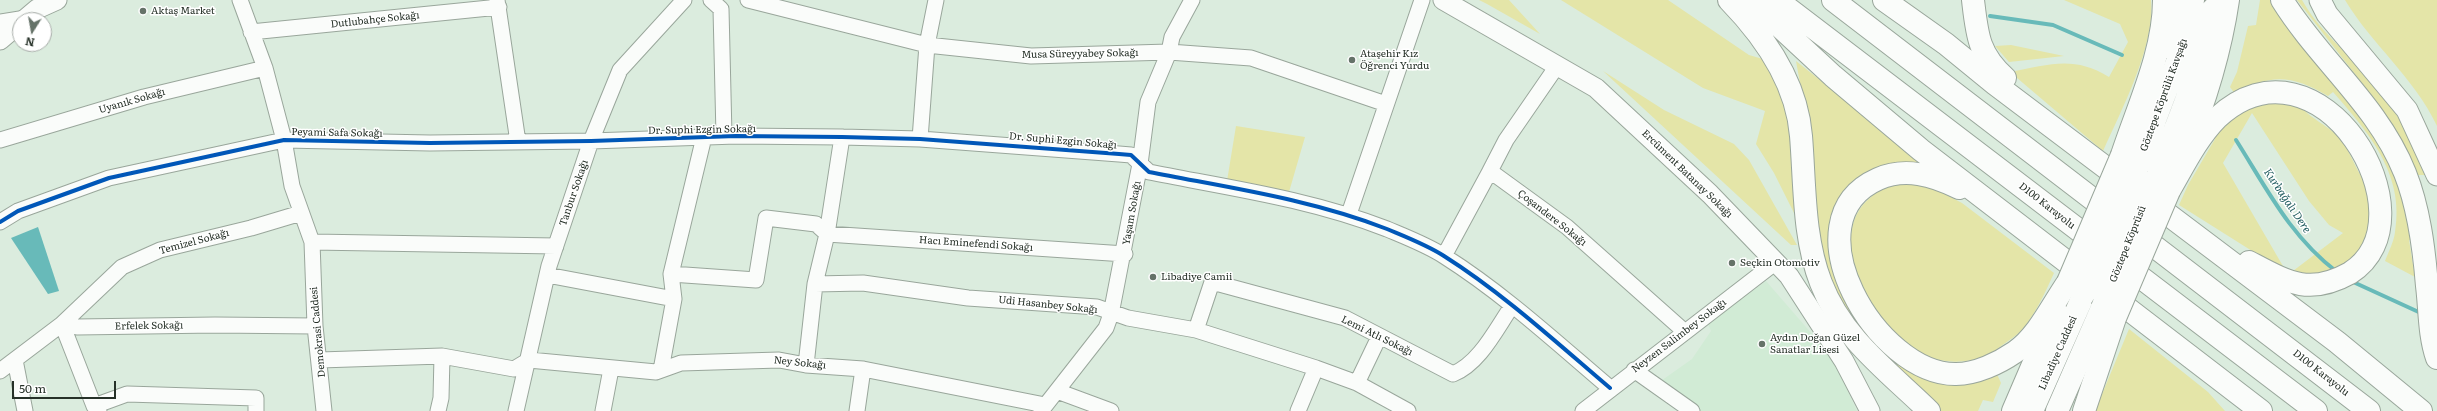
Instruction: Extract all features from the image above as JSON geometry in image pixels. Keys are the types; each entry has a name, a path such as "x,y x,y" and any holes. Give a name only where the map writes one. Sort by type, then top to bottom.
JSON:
{"main road":[{"path":"1729,0 1745,17 1770,49 1788,82 1801,135 1812,250 1821,282 1838,317 1860,347 1929,411"},
{"path":"1751,0 1833,76 1990,204 2261,411"},
{"name":"D100 Karayolu","path":"1777,0 2316,411"},
{"name":"D100 Karayolu","path":"1833,0 2369,411"},
{"path":"1884,0 2337,342 2421,411"},
{"path":"1973,0 1980,48 1991,66 2070,139"},
{"path":"2145,173 2147,81 2164,22 2164,0"},
{"path":"2145,173 2152,83 2173,24 2178,0"},
{"name":"Göztepe Köprülü Kavşağı","path":"2145,173 2180,54 2194,0"},
{"name":"Göztepe Köprülü Kavşağı","path":"2145,173 2186,104 2202,55 2215,0"},
{"path":"2199,131 2220,48 2228,0"},
{"path":"2282,0 2303,30 2366,105 2391,142 2405,173 2416,210 2427,283 2432,337 2436,355"},
{"path":"2320,0 2327,14 2365,56"},
{"path":"2328,0 2332,10 2365,56 2407,110 2437,175"},
{"path":"2145,173 2199,131 2244,100 2263,93 2289,92 2316,101 2344,121 2358,139 2371,163 2380,184 2384,204 2378,241 2356,270 2338,280 2303,287 2274,276 2189,231"},
{"path":"1990,204 1941,179 1899,172 1866,185 1853,196 1844,213 1839,231 1839,250 1848,281 1860,305 1887,342 1901,354 1923,367 1940,372 1956,374 1976,371 2016,352 2076,288"},
{"name":"Göztepe Köprüsü","path":"2076,288 2145,173"},
{"name":"Göztepe Köprüsü","path":"2108,313 2145,173"},
{"path":"2013,411 2076,288"},
{"name":"Libadiye Caddesi","path":"2032,411 2076,288"},
{"path":"2057,411 2108,313"},
{"path":"2073,411 2108,313"},
{"path":"2084,411 2108,313"},
{"path":"2188,356 2228,398 2237,411"}],"street":[{"path":"33,12 57,0"},
{"name":"Demokrasi Caddesi","path":"240,0 265,68 284,140 292,186 312,242 315,326 320,360 324,411"},
{"name":"Tanbur Sokağı","path":"516,411 529,360 547,275 591,141 620,70 684,0"},
{"path":"711,0 721,9 724,136"},
{"name":"Musa Süreyyabey Sokağı","path":"748,0 927,45 1031,56 1169,52 1251,58 1386,104"},
{"path":"920,139 927,45 936,0"},
{"name":"Yaşam Sokağı","path":"1043,408 1106,328 1111,314 1114,292 1124,254 1140,164 1148,102 1169,52 1172,38 1192,0"},
{"path":"1349,214 1422,0"},
{"name":"Ercüment Batanay Sokağı","path":"1442,0 1596,88 1710,194 1789,276 1844,361 1870,411"},
{"path":"498,4 518,142"},
{"name":"Dutlubahçe Sokağı","path":"251,32 498,4"},
{"path":"0,22 12,21"},
{"path":"0,40 12,30"},
{"path":"1444,256 1506,140 1557,66"},
{"name":"Uyanık Sokağı","path":"0,140 144,97 265,68"},
{"name":"Dr. Suphi Ezgin Sokağı","path":"591,141 724,136 920,139 1131,156 1149,172 1318,205 1349,214 1414,240 1444,256 1512,306 1610,388"},
{"path":"661,370 674,299 671,274 704,137"},
{"path":"806,365 815,284 827,234 842,137"},
{"name":"Peyami Safa Sokağı","path":"0,222 18,211 109,178 284,140 430,143 591,141"},
{"name":"Çoşandere Sokağı","path":"1490,171 1567,227 1684,331"},
{"name":"Temizel Sokağı","path":"62,324 122,267 160,250 251,228 301,213"},
{"path":"671,274 756,280 766,218 816,224 827,234"},
{"name":"Hacı Eminefendi Sokağı","path":"827,234 1124,254"},
{"path":"312,242 556,246"},
{"name":"Neyzen Salimbey Sokağı","path":"1583,411 1610,388 1776,262"},
{"path":"547,275 674,299"},
{"name":"Lemi Atlı Sokağı","path":"1196,330 1212,282 1340,317 1453,374 1463,370 1472,362 1512,306"},
{"name":"Udi Hasanbey Sokağı","path":"815,284 863,283 968,298 1097,307 1111,314 1196,330 1316,368 1357,383 1408,411"},
{"path":"0,372 62,324 97,409 127,394 150,394 256,398 256,411"},
{"name":"Erfelek Sokağı","path":"62,324 77,327 214,324 315,326"},
{"path":"1357,383 1379,336"},
{"path":"320,360 442,356 514,369 529,360"},
{"path":"438,411 441,398 442,356"},
{"path":"15,360 25,411"},
{"name":"Ney Sokağı","path":"529,360 611,369 656,372 681,363 779,360 806,365 863,369 1043,408"},
{"path":"1298,411 1316,368"},
{"path":"604,411 611,369"},
{"path":"857,411 863,369"},
{"path":"1634,370 1692,411"},
{"path":"1057,391 1111,411"}],"shaded area":[{"name":"Aydın Doğan Güzel Sanatlar Lisesi","path":"1766,281 1832,357 1857,411 1699,411 1658,383 1692,359 1711,331 1708,324"}],"green space":[{"path":"1479,0 1509,0 1540,34 1487,4"},
{"path":"1561,0 1668,0 1749,55 1773,62 1788,92 1804,233 1774,173 1756,144 1765,111 1703,88"},
{"path":"2064,0 2151,0 2151,17 2143,57 2136,77 2103,151 2010,72 2049,65 2072,64 2096,70 2109,77 2128,42 2120,24"},
{"path":"2260,0 2273,0 2383,145 2401,183 2413,241 2409,240 2415,277 2385,261 2394,235 2397,211 2389,173 2381,155 2371,139 2333,92 2328,96 2304,84 2282,79 2259,82 2235,94 2230,87 2237,72 2248,26 2256,25"},
{"path":"2297,0 2302,0 2316,21 2368,75 2386,98 2408,135 2425,175 2417,175 2398,135 2376,101"},
{"path":"2345,0 2437,0 2437,126 2428,108 2417,92 2368,32"},
{"path":"2011,45 2064,56 2009,62 1995,46"},
{"path":"1796,61 1922,161 1889,169 1862,178 1843,196 1836,210 1830,229 1889,356 1905,368 1926,376 1996,372 2001,383 1993,402 1983,400 1978,411 1941,411 1869,348 1827,277 1816,216 1813,155"},
{"path":"1603,71 1664,110 1734,144 1749,160 1797,245 1791,245"},
{"path":"2279,103 2302,107 2308,114 2334,132 2345,145 2361,176 2369,176 2370,236 2347,264 2320,276 2289,274 2343,233 2329,225 2309,201 2252,113 2223,163 2287,273 2179,205 2188,185 2215,139 2213,136 2233,118 2254,105"},
{"path":"1236,126 1305,137 1289,192 1227,181"},
{"path":"1907,183 1929,186 1962,203 2054,273 2039,304 2026,325 2017,335 1988,355 1972,360 1956,362 1934,359 1927,356 1909,345 1891,328 1874,308 1862,284 1853,260 1851,236 1857,215 1871,197 1883,187"},
{"path":"2129,329 2208,392 2225,411 2095,411"}],"water":[{"path":"38,227 59,291 48,294 11,238"}],"waterway":[{"name":"Kurbağalı Dere","path":"1990,16 2053,25 2122,55"},
{"name":"Kurbağalı Dere","path":"2236,140 2280,211 2320,258 2337,272"},
{"name":"Kurbağalı Dere","path":"2351,281 2423,314"}],"cycle path":[{"path":"0,222 18,211 109,178 284,140 430,143 591,141 736,136 842,137 920,139 1131,155 1149,172 1299,202 1358,219 1387,229 1424,245 1444,256 1488,286 1530,319 1610,388"}],"place":[{"name":"Aktaş Market","path":"143,11"},
{"name":"Ataşehir Kız Öğrenci Yurdu","path":"1352,60"},
{"name":"Seçkin Otomotiv","path":"1732,263"},
{"name":"Libadiye Camii","path":"1153,277"},
{"name":"Aydın Doğan Güzel Sanatlar Lisesi","path":"1762,344"}]}
